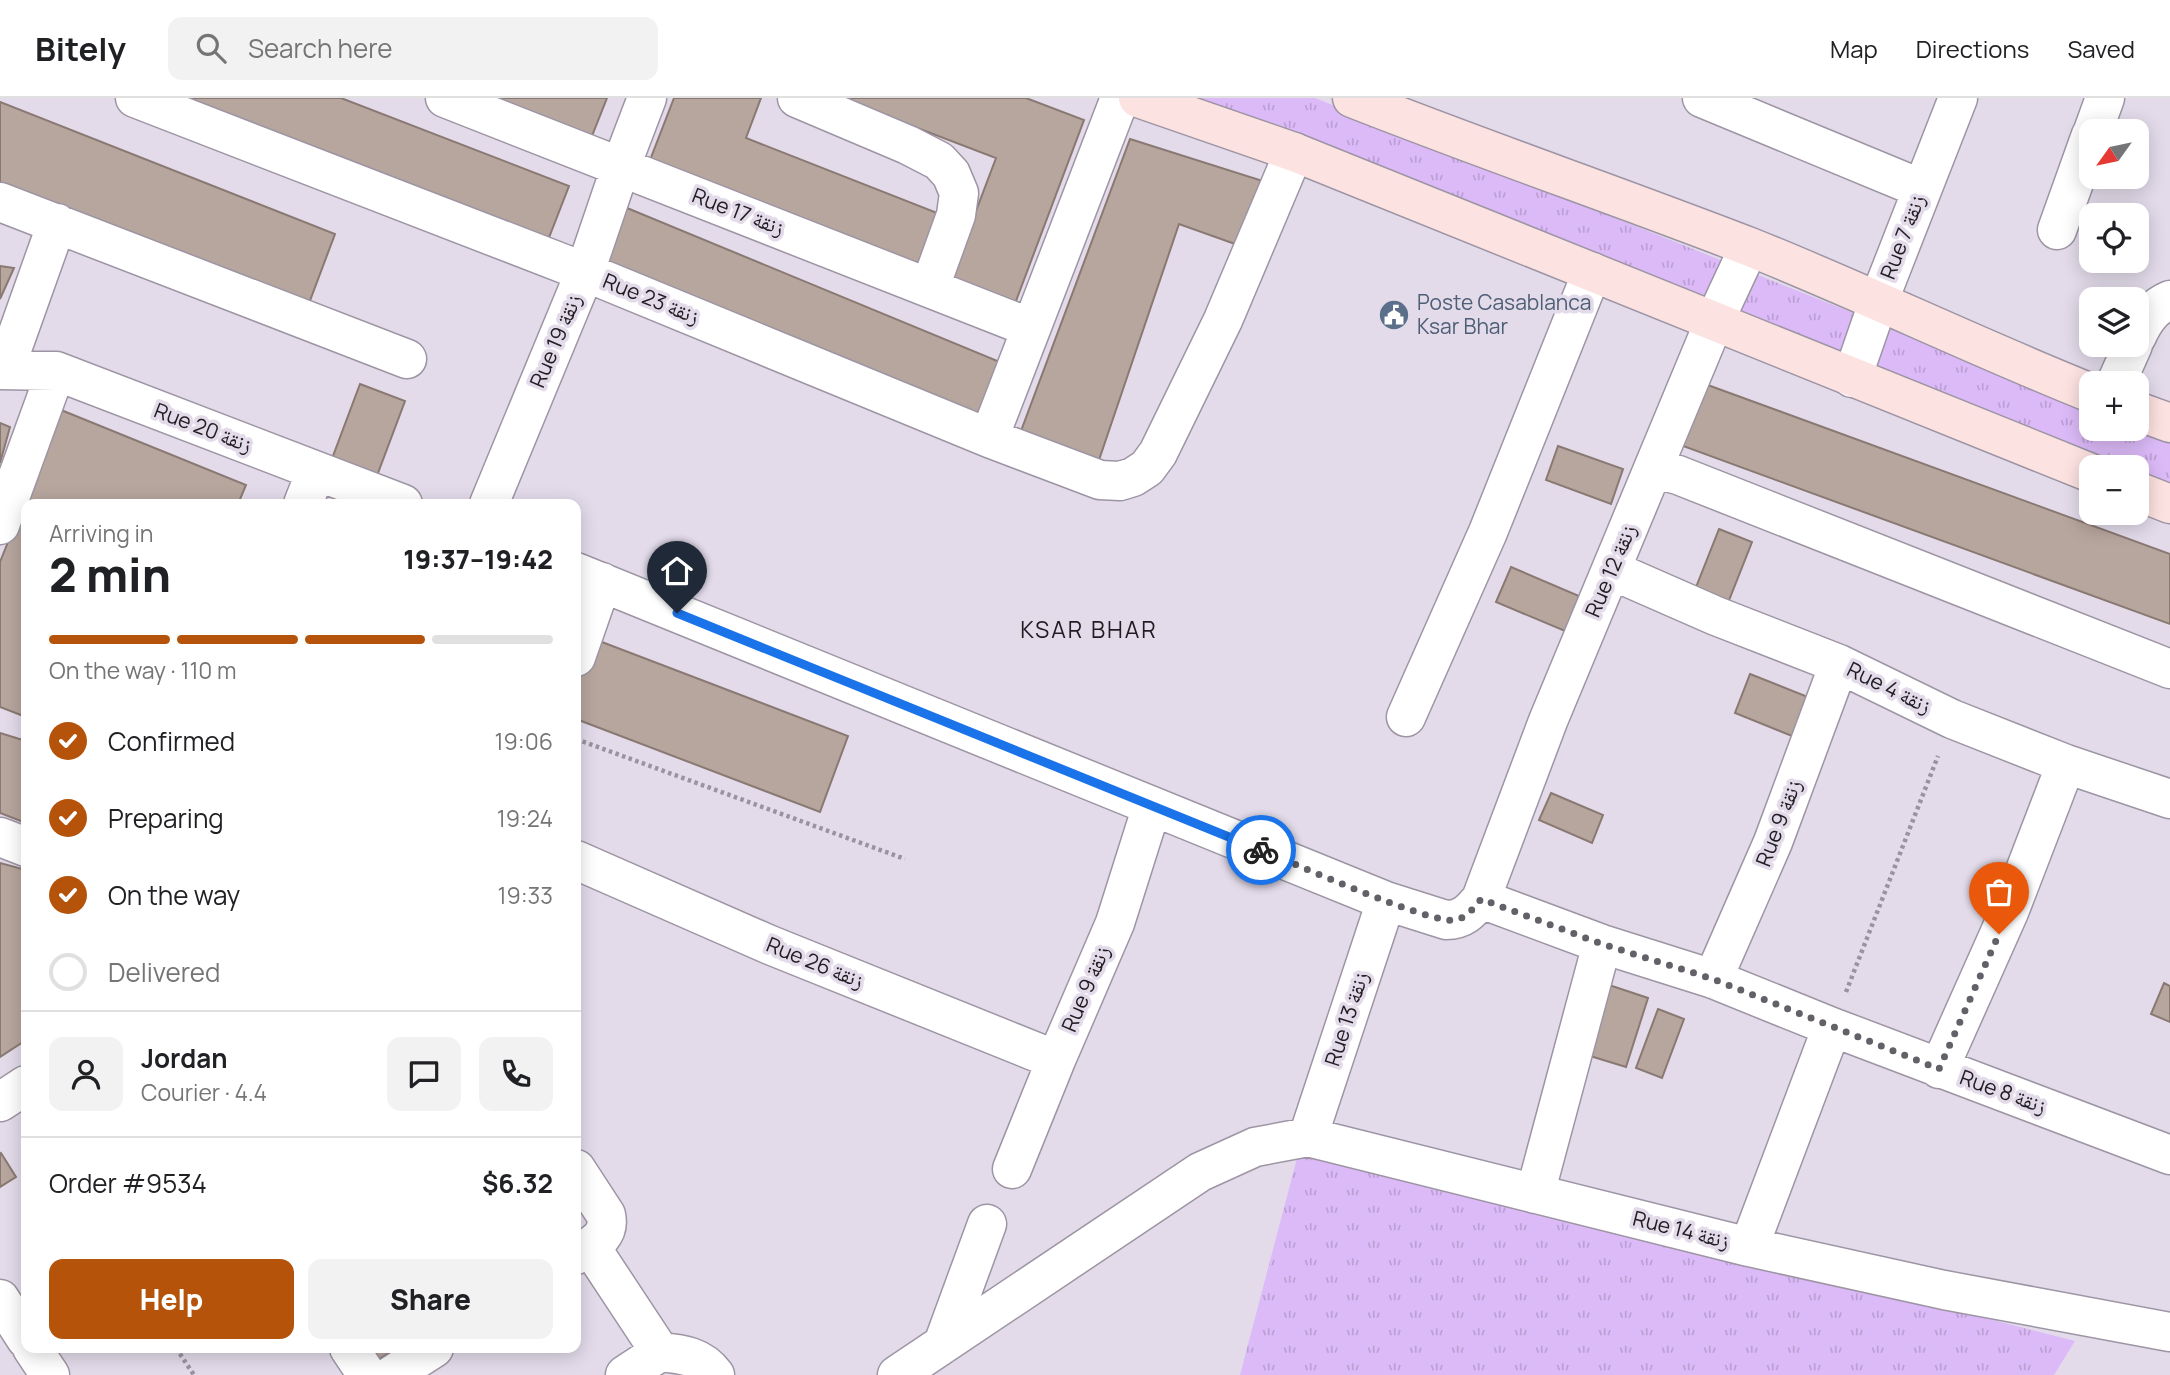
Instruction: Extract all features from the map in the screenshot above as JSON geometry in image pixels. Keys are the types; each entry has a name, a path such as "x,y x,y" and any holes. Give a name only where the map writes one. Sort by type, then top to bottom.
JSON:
{"street":[{"name":"Rue 23 زنقة","path":"135,98 585,272 989,438 1100,480 1120,481 1147,468 1158,453 1223,320 1294,152"},
{"name":"Rue 17 زنقة","path":"445,98 1031,328"},
{"name":"Rue 19 زنقة","path":"491,499 585,272 647,98"},
{"path":"797,98 908,145 939,161 951,174 959,192 956,215 930,287"},
{"path":"989,438 1120,98"},
{"path":"1138,98 1294,152 2079,468"},
{"path":"1352,98 1397,106 1879,300 2079,388"},
{"path":"1702,98 1923,189"},
{"name":"Rue 7 زنقة","path":"1852,378 1879,300 1958,98"},
{"path":"2097,119 2105,98"},
{"path":"2057,230 2079,169"},
{"path":"0,202 407,359"},
{"path":"2,369 57,223"},
{"name":"Rue 12 زنقة","path":"1481,899 1548,721 1714,322 1749,247"},
{"path":"1406,717 1488,533 1592,272"},
{"path":"2149,314 2170,300"},
{"name":"Rue 20 زنقة","path":"2,369 56,371 309,488 374,499"},
{"path":"0,525 56,371"},
{"path":"2149,415 2170,423"},
{"path":"1655,469 1678,475 2170,670"},
{"path":"2149,496 2170,504"},
{"name":"Rue 4 زنقة","path":"1611,570 1716,616 1839,664 1952,719 2066,764 2170,799"},
{"path":"581,626 589,577 1386,901 1446,920 1464,917 1481,899"},
{"name":"Rue 9 زنقة","path":"1713,979 1773,842 1839,664"},
{"path":"1939,1069 2009,912 2066,764"},
{"name":"Rue 9 زنقة","path":"1012,1169 1115,923 1152,806"},
{"path":"0,836 21,845"},
{"name":"Rue 26 زنقة","path":"581,862 770,945 1056,1060"},
{"name":"Rue 8 زنقة","path":"1481,899 1602,944 1713,979 1939,1069 2170,1155"},
{"name":"Rue 13 زنقة","path":"1308,1137 1386,901"},
{"path":"1535,1194 1602,944"},
{"path":"1749,1247 1832,1027"},
{"path":"0,1102 21,1088"},
{"name":"Rue 14 زنقة","path":"897,1375 1200,1172 1255,1147 1308,1137 1749,1247 1944,1290 2170,1332"},
{"path":"581,1178 608,1222 603,1237 583,1250 660,1352"},
{"path":"943,1344 987,1224"},
{"path":"625,1375 660,1352 692,1357 715,1375"},
{"path":"33,1353 50,1375"},
{"path":"352,1353 367,1375"},
{"path":"392,1375 426,1353"}],"path":[{"path":"1832,1027 1952,719"},
{"path":"581,741 905,859"},
{"path":"179,1353 194,1375"}],"green space":[{"path":"1164,98 1315,98 2079,403 2079,441 2149,441 2149,433 2170,439 2170,494 2149,486 2149,455 2079,455 2079,458"},
{"path":"1301,1143 2075,1341 2054,1375 1240,1375"}],"building":[{"path":"140,98 341,98 569,186 543,253"},
{"path":"481,98 607,98 590,141"},
{"path":"674,98 761,98 746,138 950,218 927,277 647,168"},
{"path":"839,98 1026,98 1084,120 1010,317 945,293 996,158"},
{"path":"0,102 335,234 308,306 0,184"},
{"path":"1130,139 1266,182 1235,244 1179,224 1099,460 1021,431"},
{"path":"627,208 1012,367 990,428 601,266"},
{"path":"0,266 14,268 0,299"},
{"path":"360,384 405,401 375,481 330,464"},
{"path":"1705,384 2079,521 2079,525 2091,525 2170,554 2170,624 1683,446"},
{"path":"61,410 246,485 240,499 25,499"},
{"path":"0,423 10,427 0,463"},
{"path":"1558,446 1623,469 1611,504 1546,480"},
{"path":"21,510 21,715 0,707 0,562"},
{"path":"1719,529 1752,542 1724,613 1691,600"},
{"path":"1511,567 1579,596 1565,631 1496,602"},
{"path":"594,639 848,736 820,812 581,721 581,674"},
{"path":"1750,674 1808,697 1792,736 1735,713"},
{"path":"0,733 21,739 21,821 0,813"},
{"path":"1551,793 1603,815 1592,843 1539,820"},
{"path":"0,863 21,869 21,1043 0,1057"},
{"path":"2164,983 2170,986 2170,1022 2151,1014"},
{"path":"1609,985 1648,998 1626,1067 1587,1055"},
{"path":"1658,1009 1684,1019 1662,1078 1636,1068"},
{"path":"0,1154 16,1177 0,1187"},
{"path":"363,1353 389,1353 371,1364"}],"way so far":[{"path":"1261,850 1386,901 1446,920 1464,917 1481,899 1602,944 1713,979 1939,1069 1999,934"}],"place":[{"name":"Poste Casablanca Ksar Bhar","path":"1394,315"}],"district":[{"name":"KSAR BHAR","path":"1089,630"}],"route":[{"path":"677,613 1261,850"}]}
